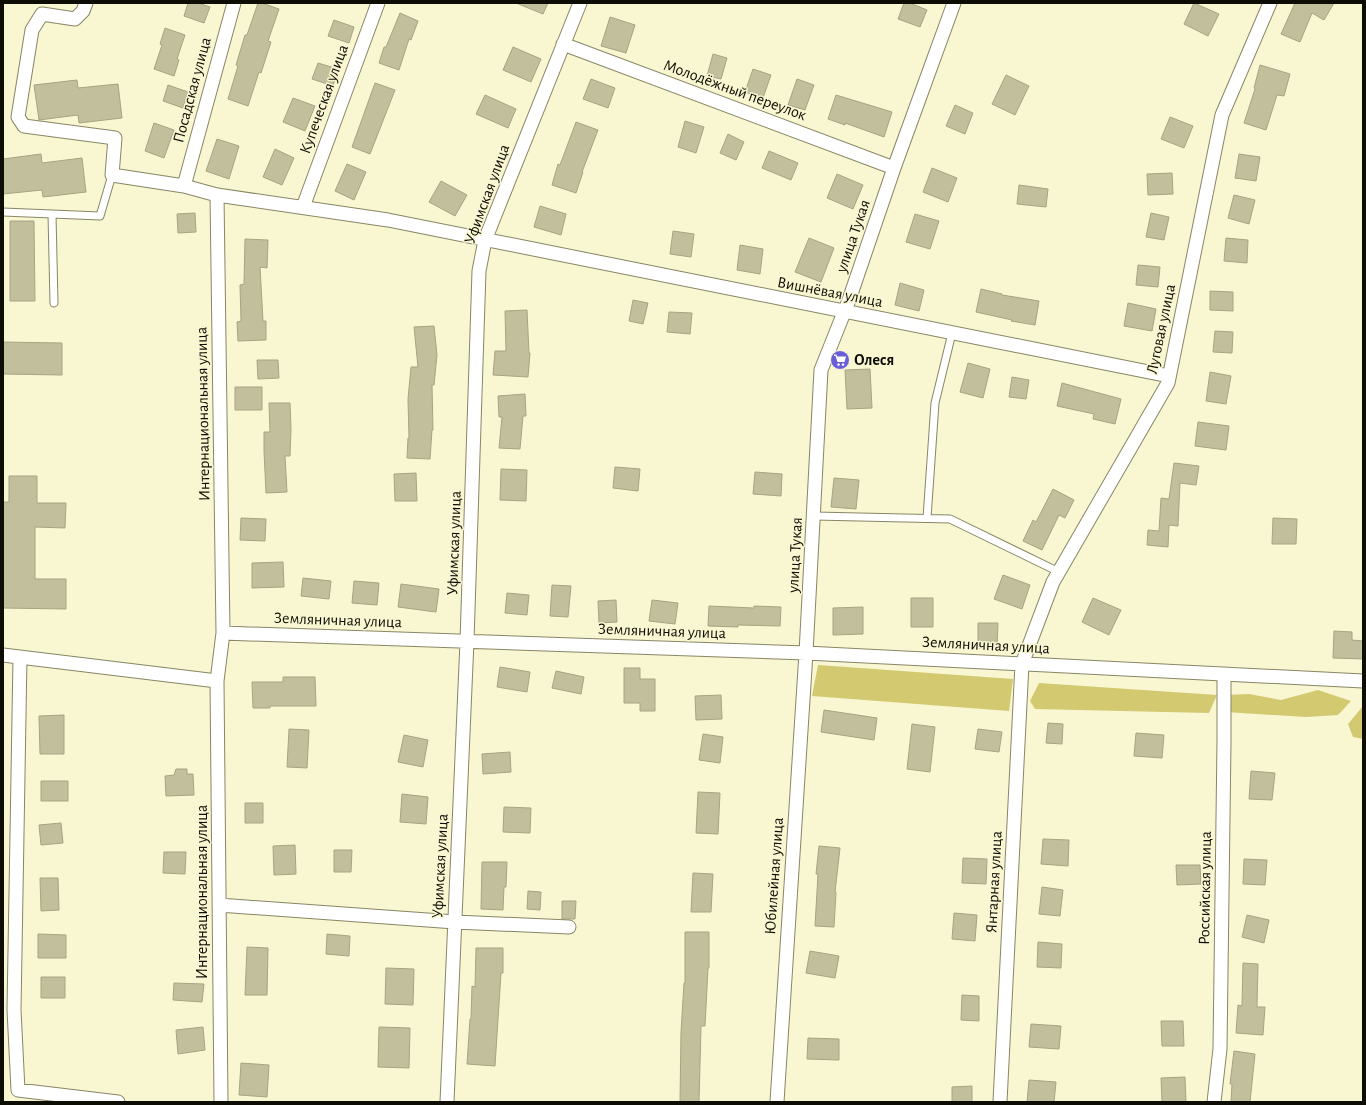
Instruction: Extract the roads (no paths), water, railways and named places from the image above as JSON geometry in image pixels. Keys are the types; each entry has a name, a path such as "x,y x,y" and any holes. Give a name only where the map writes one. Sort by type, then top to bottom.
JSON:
{"street":[{"path":"86,3 83,11 75,19 42,14 32,30 18,117 24,126 115,138 112,175"},
{"name":"Посадская улица","path":"184,186 234,3"},
{"name":"Уфимская улица","path":"447,1102 467,641 480,271 485,240 580,3"},
{"name":"улица Тукая","path":"806,653 821,370 844,312 954,3"},
{"name":"Луговая улица","path":"1022,664 1053,582 1168,383 1222,115 1270,3"},
{"name":"Купеческая улица","path":"303,207 375,4"},
{"name":"Молодёжный переулок","path":"563,44 894,168"},
{"name":"Вишнёвая улица","path":"112,175 184,186 217,195 388,220 1169,376"},
{"name":"Интернациональная улица","path":"217,195 223,633"},
{"path":"3,655 217,681 223,633"},
{"name":"Земляничная улица","path":"223,633 806,653 1363,681"},
{"name":"Юбилейная улица","path":"776,1102 806,653"},
{"path":"20,657 14,1010 18,1090 118,1102"},
{"name":"Янтарная улица","path":"1000,1102 1022,664"},
{"name":"Российская улица","path":"1214,1102 1220,1049 1224,674"},
{"name":"Интернациональная улица","path":"217,681 220,1102"},
{"path":"219,905 455,922 569,927"}],"lane":[{"path":"3,212 100,216 112,175"},
{"path":"52,214 54,303"},
{"path":"927,518 935,403 952,333"},
{"path":"814,516 950,519 1059,572"}],"place":[{"name":"Олеся","path":"840,360"}]}
